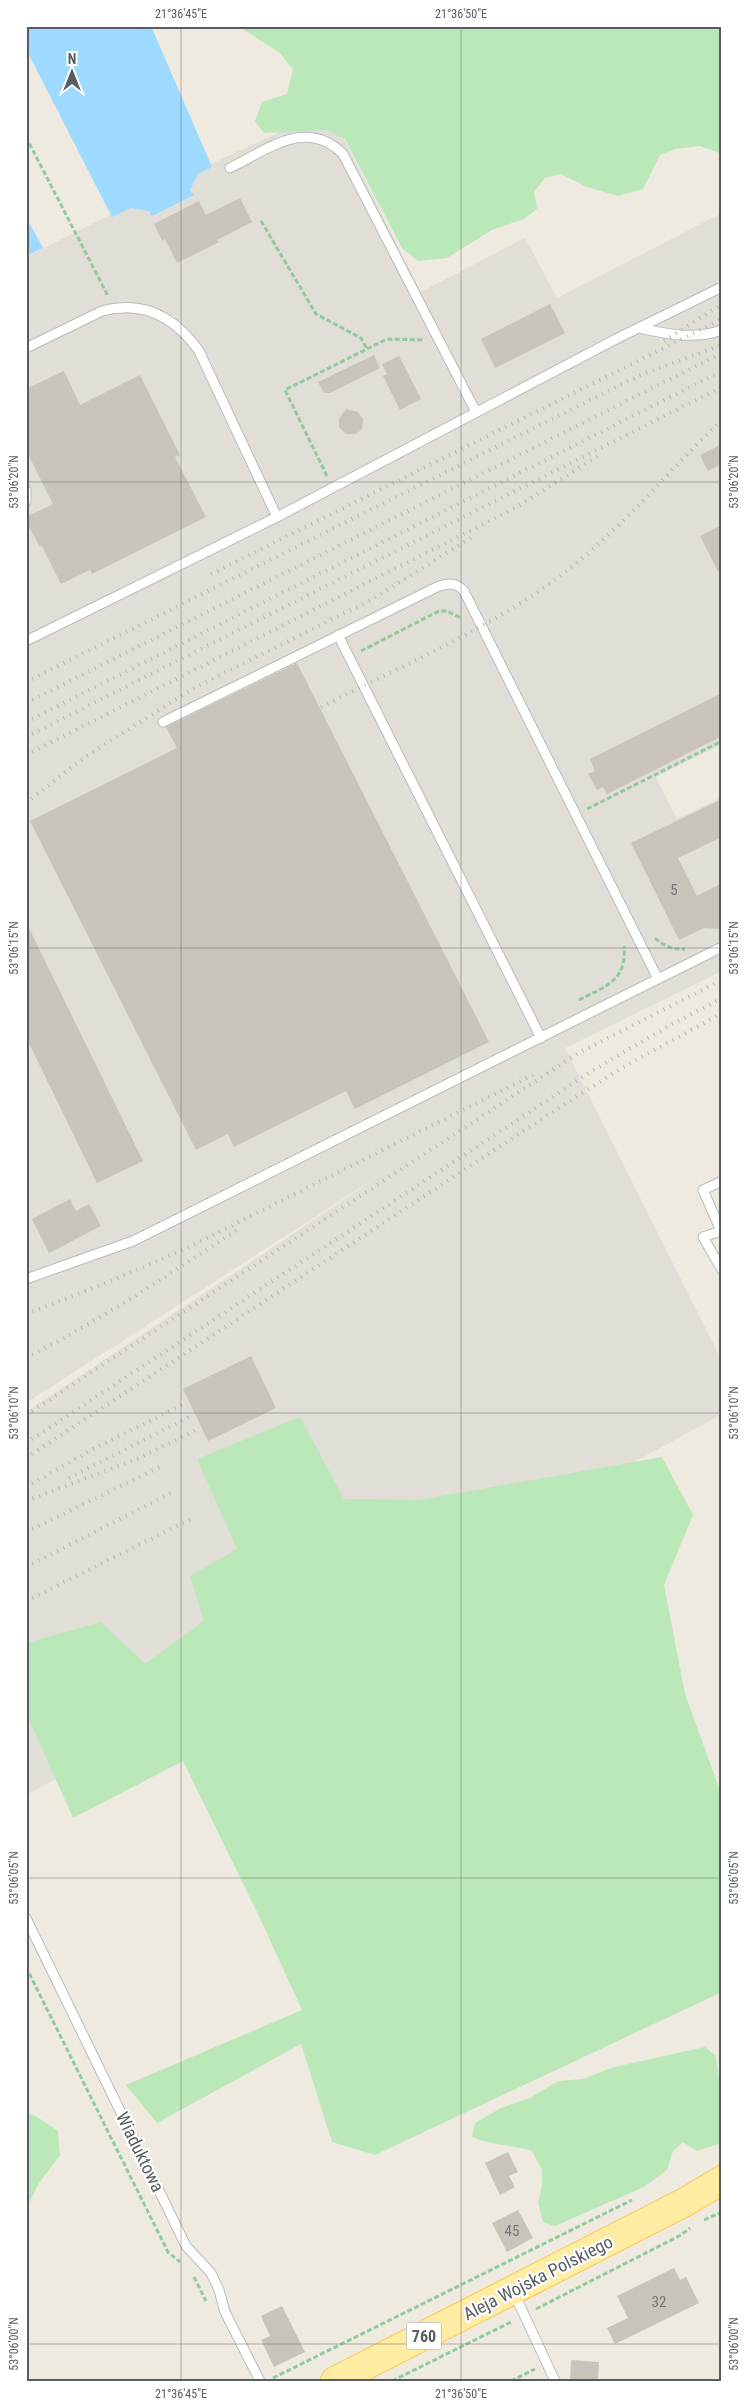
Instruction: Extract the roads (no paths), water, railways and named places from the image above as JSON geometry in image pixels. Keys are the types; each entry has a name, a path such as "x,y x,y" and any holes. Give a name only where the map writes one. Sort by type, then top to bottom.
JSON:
{"main road":[{"name":"Aleja Wojska Polskiego","path":"693,2217 722,2180"},
{"name":"Aleja Wojska Polskiego","path":"335,2381 513,2290 693,2217 722,2188"}],"lane":[{"path":"230,168 294,136 320,138 333,145 343,154 476,412"},
{"path":"26,641 277,517 638,328 722,287"},
{"path":"26,348 102,311 114,308 137,307 157,314 174,324 188,336 199,351 277,517"},
{"path":"638,328 673,335 714,333 722,330"},
{"path":"26,490 26,501"},
{"path":"163,722 437,586 453,583 459,586 468,600 658,979"},
{"path":"338,636 540,1038"},
{"path":"26,1279 133,1241 722,947"},
{"path":"722,1181 703,1190 721,1231 703,1237 722,1270"},
{"name":"Wiaduktowa","path":"26,1918 186,2246 211,2273 219,2290 225,2312 260,2381"},
{"path":"513,2290 555,2381"}],"water":[{"path":"26,26 151,26 212,167 198,174 190,190 194,195 152,216 149,211 131,208 112,217 26,49"},
{"path":"26,217 43,248 26,256"}],"railway":[{"path":"664,341 722,304"},
{"path":"211,574 722,319"},
{"path":"26,682 643,374 722,345"},
{"path":"26,703 722,353"},
{"path":"26,722 722,371"},
{"path":"26,737 722,387"},
{"path":"321,707 476,629 536,593 564,573 606,538 722,420"},
{"path":"26,755 515,508 598,456"},
{"path":"26,803 85,757 194,688 371,600 474,536"},
{"path":"26,1415 580,1052 722,980"},
{"path":"26,1443 595,1069 667,1027 722,998"},
{"path":"26,1458 540,1120 620,1069 722,1013"},
{"path":"26,1314 109,1282 189,1247 533,1075"},
{"path":"26,1358 108,1312 240,1228"},
{"path":"26,1487 93,1449 186,1403"},
{"path":"69,1478 191,1416"},
{"path":"26,1501 139,1458 198,1429"},
{"path":"26,1532 162,1466"},
{"path":"26,1567 175,1491"},
{"path":"26,1601 193,1518"}]}
